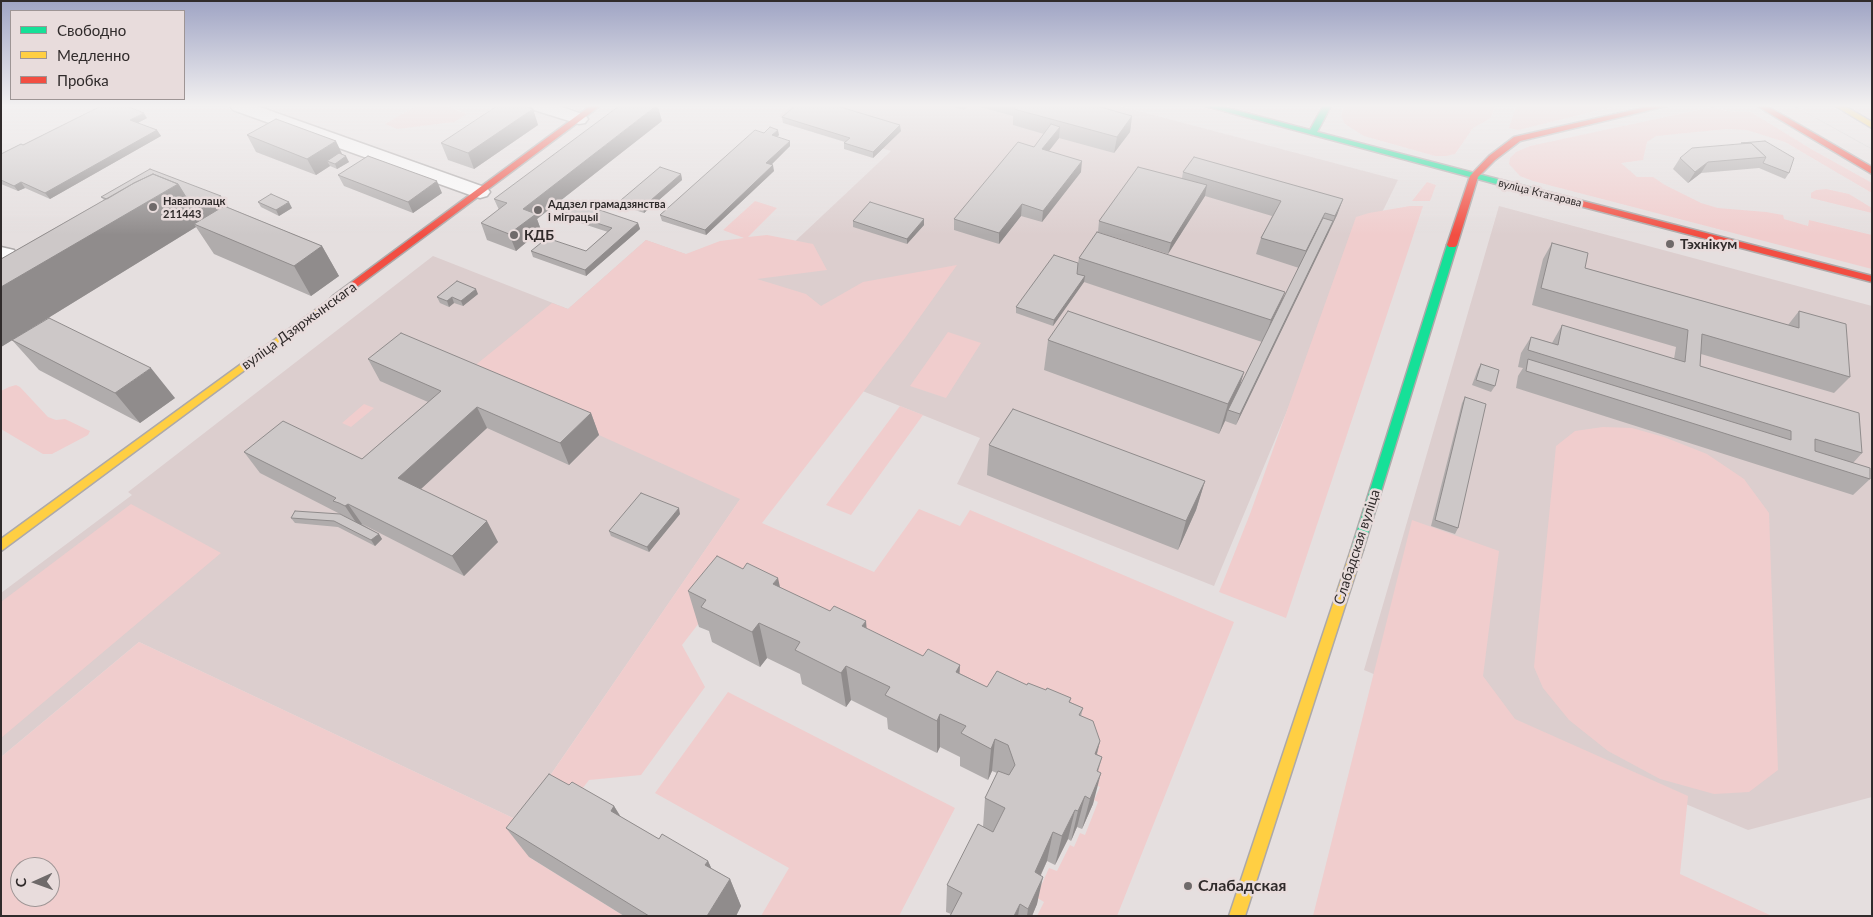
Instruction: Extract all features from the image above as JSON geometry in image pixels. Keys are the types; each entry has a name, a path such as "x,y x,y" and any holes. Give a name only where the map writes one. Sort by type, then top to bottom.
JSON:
{"street":[{"path":"359,149 480,192"},
{"name":"вуліца Дзяржынскага","path":"1,546 539,149"},
{"name":"вуліца Ктатарава","path":"1372,149 1872,279"},
{"path":"1474,176 1505,149"},
{"path":"1834,149 1872,171"},
{"name":"Слабадская вуліца","path":"1237,916 1326,644 1474,176"}],"shaded area":[{"path":"884,149 1281,149 1398,180 1302,375 1214,586 957,484 980,438 825,376 523,815 513,818 139,642 1,757 1,593 132,495 128,492 433,256 568,309 646,240 755,279 891,151"},
{"path":"1409,149 1459,149 1455,154 1435,156"},
{"path":"1523,149 1645,149 1643,160 1621,163 1637,177 1653,177 1701,203 1718,208 1783,215 1784,219 1808,226 1809,220 1872,235 1872,269 1533,181 1520,176 1509,164 1510,158 1516,152"},
{"path":"1797,149 1811,149 1872,183 1872,193"},
{"path":"1427,182 1436,185 1430,201 1412,201"},
{"path":"1826,189 1849,194 1872,208 1872,213 1811,198 1811,193 1816,190"},
{"path":"755,201 777,208 748,237 767,235 813,244 827,270 757,279 806,294 821,306 863,282 957,265 905,338 762,523 874,572 919,509 960,526 970,510 1234,622 1117,916 1037,916 1044,902 1036,897 1049,868 1057,871 1070,845 1074,847 1080,833 1085,835 1098,802 1094,800 1100,787 726,588 682,645 705,687 641,775 589,780 529,857 624,916 1,916 1,757 139,642 513,818 523,815 740,499 462,376 552,303 568,309 646,240 686,254 720,241 744,238 723,230"},
{"path":"1410,206 1423,206 1286,618 1219,592 1250,514 1356,217"},
{"path":"1499,206 1872,306 1872,797 1748,830 1364,670"},
{"path":"948,332 981,343 946,398 910,386"},
{"path":"16,385 48,417 56,420 65,419 90,431 88,435 52,454 43,454 1,429 1,391"},
{"path":"364,404 374,408 351,427 342,423"},
{"path":"900,406 923,415 851,515 826,505"},
{"path":"1603,427 1632,428 1664,437 1707,454 1744,479 1769,513 1778,770 1749,792 1714,794 1660,779 1608,751 1569,720 1543,688 1534,667 1556,446 1575,431"},
{"path":"131,504 221,553 1,738 1,602"},
{"path":"1412,520 1499,551 1483,676 1515,719 1688,796 1680,874 1772,916 1313,916"},
{"path":"728,692 955,808 899,916 761,916 789,868 655,793"}],"building":[{"path":"11,149 124,149 45,193 21,182 14,186 1,180 1,154"},
{"path":"281,149 323,149 307,159"},
{"path":"457,149 474,149 468,153"},
{"path":"561,149 601,149 523,209 536,214 509,234 481,223 507,203 494,199"},
{"path":"734,149 781,149 766,163 773,165 705,230 660,215"},
{"path":"863,149 876,149 873,152"},
{"path":"1012,149 1042,149 1082,161 1043,211 1022,204 999,233 954,219"},
{"path":"1691,149 1757,149 1766,157 1708,162 1695,172 1680,158"},
{"path":"1757,149 1778,149 1794,158 1789,173 1763,163 1766,157"},
{"path":"339,153 346,156 335,164 327,161"},
{"path":"368,156 437,181 408,202 338,175"},
{"path":"1194,157 1343,199 1335,216 1325,213 1306,251 1261,238 1281,201 1183,172"},
{"path":"660,167 681,174 643,207 621,200"},
{"path":"1138,167 1207,185 1171,243 1099,221"},
{"path":"150,169 221,196 194,210 178,184 153,174 107,199 101,197"},
{"path":"153,174 178,184 1,287 1,259"},
{"path":"271,194 289,202 276,210 258,202"},
{"path":"573,201 638,223 585,270 531,251 547,238 586,251 612,228 560,211"},
{"path":"870,202 924,219 907,239 853,221"},
{"path":"224,206 322,246 294,266 194,224"},
{"path":"1323,218 1333,221 1240,414 1228,410"},
{"path":"1097,232 1285,292 1271,320 1079,258"},
{"path":"1552,243 1588,253 1585,268 1799,328 1799,311 1846,324 1850,377 1702,334 1700,366 1859,413 1862,453 1815,439 1815,451 1870,468 1870,479 1526,371 1528,359 1791,440 1791,431 1528,350 1531,337 1558,345 1562,325 1685,362 1688,330 1541,288"},
{"path":"1054,255 1078,263 1077,274 1085,276 1054,320 1016,307"},
{"path":"457,281 476,289 461,301 452,297 447,301 437,297"},
{"path":"1068,311 1244,372 1228,404 1048,340"},
{"path":"49,318 151,368 115,393 12,340"},
{"path":"401,333 591,413 560,443 477,407 398,478 487,521 452,556 348,504 345,506 333,501 336,498 244,452 283,421 362,459 441,391 368,359"},
{"path":"1481,364 1499,370 1495,386 1476,380"},
{"path":"1465,397 1486,404 1458,528 1435,520"},
{"path":"1013,409 1205,481 1186,521 989,445"},
{"path":"641,493 679,508 647,547 609,531"},
{"path":"295,511 340,514 379,534 371,540 334,521 291,518"},
{"path":"717,556 743,569 747,563 778,578 773,584 830,611 834,606 866,621 862,626 923,656 928,649 960,665 956,672 987,687 997,671 1027,685 1028,683 1046,690 1047,688 1071,698 1069,702 1083,708 1079,715 1093,721 1100,741 1095,754 1102,757 1097,771 1101,773 1090,799 1085,796 1078,811 1075,810 1062,836 1053,832 1035,872 1043,877 1028,909 1020,904 1014,916 950,916 962,893 947,885 978,824 993,832 1005,808 985,798 998,771 1009,775 1015,765 1008,745 995,739 991,749 961,733 966,726 940,714 937,721 885,695 890,687 846,666 841,673 795,650 800,642 759,623 752,632 701,607 706,600 688,591"},
{"path":"549,774 569,785 572,782 614,806 611,811 659,839 662,834 708,861 705,865 730,879 707,916 649,916 506,828"}],"traffic: fast":[{"path":"1372,149 1548,195"},
{"path":"1357,550 1452,245"}],"traffic: slow":[{"path":"1,546 336,298"},
{"path":"1237,916 1357,550"}],"traffic: jam":[{"path":"336,298 538,149"},
{"path":"1474,176 1504,149"},
{"path":"1834,149 1872,171"},
{"path":"1452,245 1474,176"},
{"path":"1548,195 1872,279"}],"place":[{"name":"Наваполацк 211443","path":"153,207"},
{"name":"Аддзел грамадзянства і міграцыі","path":"538,210"},
{"name":"КДБ","path":"514,235"},
{"name":"Тэхнікум","path":"1670,244"},
{"name":"Слабадская","path":"1188,886"}]}
